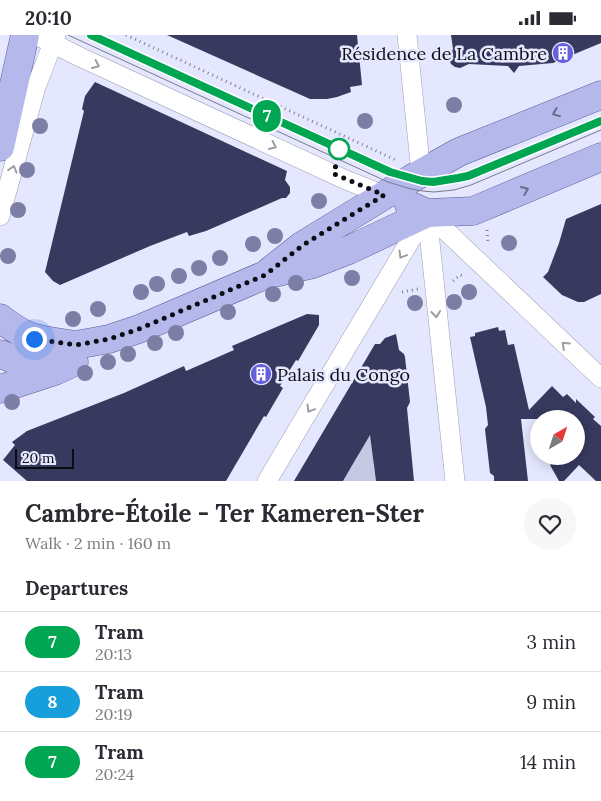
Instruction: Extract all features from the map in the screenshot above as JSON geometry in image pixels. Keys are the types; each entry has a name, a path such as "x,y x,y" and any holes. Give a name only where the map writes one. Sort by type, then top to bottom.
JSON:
{"main road":[{"path":"0,147 25,35"},
{"path":"265,275 303,245 459,152 601,95"},
{"path":"0,354 12,358 46,357 76,345 109,339 139,329 265,275 313,264 349,251 426,213 473,211 484,218 601,157"},
{"path":"421,173 426,213"},
{"path":"384,195 426,213"},
{"path":"0,318 15,330 34,339 76,345"},
{"path":"0,389 55,371 70,364 109,339"}],"street":[{"path":"407,35 421,173"},
{"path":"0,215 48,38 213,118 346,180 384,195"},
{"path":"426,213 601,378"},
{"path":"267,481 426,213"},
{"path":"426,213 455,481"}],"path":[{"path":"126,35 394,159"},
{"path":"484,218 488,245"},
{"path":"449,285 460,275 467,277 469,275"},
{"path":"396,293 423,288"}],"shaded area":[{"path":"364,418 379,461 373,462 376,481 343,481 359,455 356,453"}],"building":[{"path":"167,35 357,35 362,85 350,87 351,92 337,97 310,99"},
{"path":"451,35 601,35 601,43 553,63 519,66 514,73 508,66 469,64 460,68 455,67 449,59 453,49"},
{"path":"95,82 287,171 285,180 290,187 290,193 286,198 282,198 206,231 189,236 187,232 60,285 53,281 45,272 84,111 82,109 85,96"},
{"path":"601,204 601,294 584,302 578,302 562,295 543,277 548,272 566,219"},
{"path":"307,314 319,315 319,325 298,361 296,360 280,386 283,388 266,417 264,416 226,481 27,481 3,460 15,445 12,442 27,431 124,393 184,366 186,371 234,350 232,346"},
{"path":"498,327 499,331 505,330 508,345 514,344 529,410 552,386 563,397 567,394 576,403 576,399 595,417 593,419 601,426 601,481 596,481 579,465 585,465 585,410 530,410 530,419 521,419 528,481 494,481 494,476 490,473 485,429 488,425 486,407 470,337 475,336 475,333"},
{"path":"396,334 399,350 405,357 410,402 407,408 414,481 376,481 370,435 343,481 294,481 375,344 380,344 385,338"},
{"path":"550,465 579,465 564,481 559,481"}],"tram line":[{"path":"68,35 388,182 411,189 434,192 454,190 471,185 601,130"},
{"path":"91,35 390,172 413,180 433,182 468,176 601,121"},
{"name":"7","path":"91,35 390,172 413,180 433,182 468,176 601,121"}],"place":[{"name":"Résidence de La Cambre","path":"563,53"},
{"name":"Palais du Congo","path":"261,374"}],"route":[{"path":"34,339 76,345 109,339 139,329 265,275 303,245 384,195 334,174 339,149"}]}
